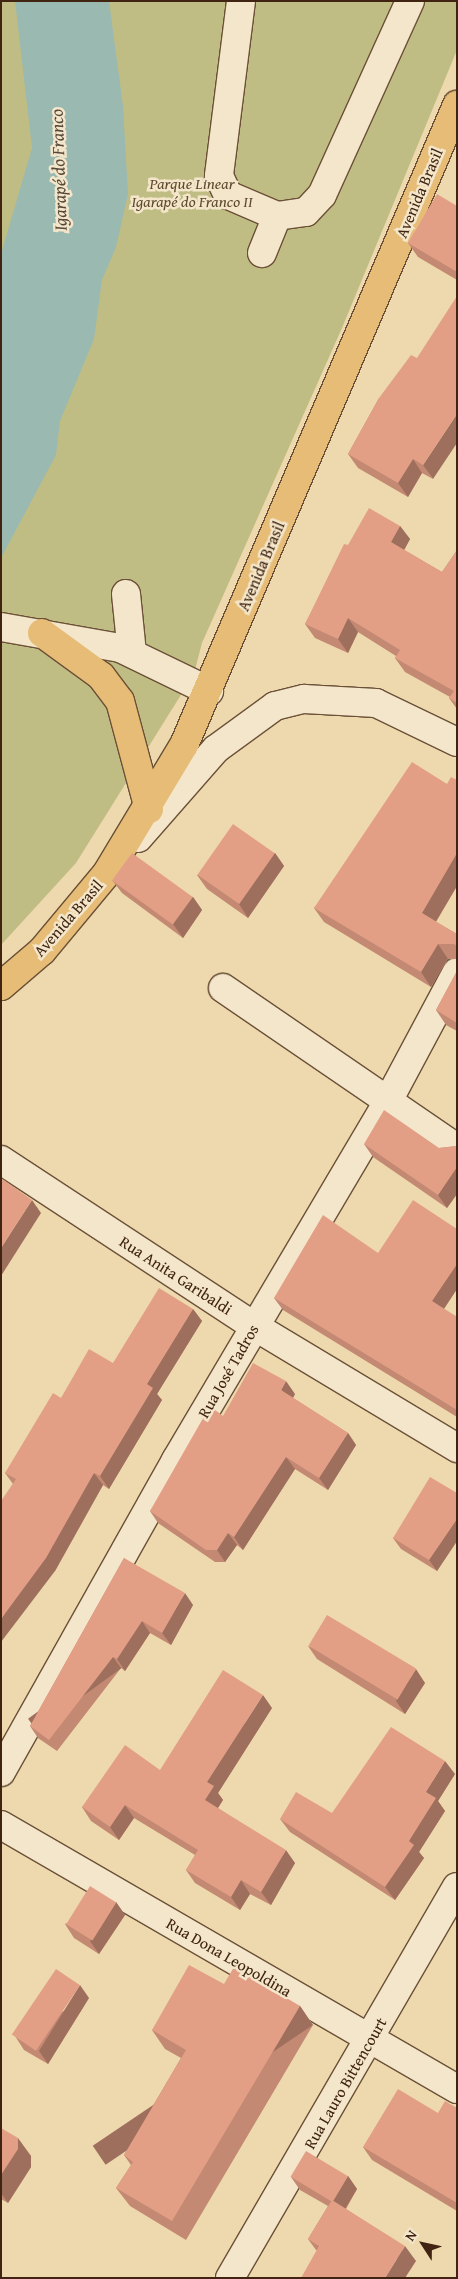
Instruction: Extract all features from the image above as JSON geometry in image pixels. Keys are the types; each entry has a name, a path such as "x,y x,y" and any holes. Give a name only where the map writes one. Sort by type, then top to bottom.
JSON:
{"highway":[{"name":"Avenida Brasil","path":"1,986 42,951 107,873 149,809 209,691 457,105"},
{"path":"22,631 101,676 120,702 149,809"}],"street":[{"path":"241,1 219,176 228,195 277,216 306,212 322,195 410,1"},
{"path":"262,253 277,216"},
{"path":"126,594 132,653"},
{"path":"22,631 132,653 209,691"},
{"path":"107,873 216,750 275,706 304,699 376,703 457,742"},
{"name":"Rua José Tadros","path":"1,1772 254,1326 388,1101 457,972"},
{"path":"223,988 457,1148"},
{"name":"Rua Anita Garibaldi","path":"1,1160 254,1326 457,1448"},
{"name":"Rua Dona Leopoldina","path":"1,1825 457,2089"},
{"name":"Rua Lauro Bittencourt","path":"230,2278 371,2039 457,1887"}],"green space":[{"name":"Parque Linear Igarapé do Franco II","path":"1,1 457,1 457,50 342,328 202,643 194,674 76,863 1,945"}],"water":[{"name":"Igarapé do Franco","path":"15,1 109,1 123,106 128,194 116,247 102,280 94,339 60,421 56,455 1,558 1,254 32,148"}],"building":[{"path":"437,194 457,206 457,272 408,243"},
{"path":"457,296 457,414 423,465 413,459 398,483 348,454 379,398 411,355 417,358"},
{"path":"369,508 400,526 391,542 442,572 457,550 457,703 449,698 454,691 395,658 400,650 348,618 338,639 305,624 344,544 348,545"},
{"path":"412,762 447,784 451,777 457,780 457,853 422,913 457,934 457,946 454,944 438,944 421,972 314,908"},
{"path":"233,824 275,853 239,904 197,875"},
{"path":"132,853 193,897 173,925 112,881"},
{"path":"457,971 457,1023 436,1010"},
{"path":"384,1110 439,1148 457,1146 457,1167 438,1195 364,1144"},
{"path":"1,1178 32,1200 1,1248"},
{"path":"413,1200 457,1229 457,1264 432,1301 457,1317 457,1410 274,1298 323,1215 378,1253"},
{"path":"159,1288 193,1309 147,1384 153,1388 100,1476 94,1473 46,1558 1,1619 1,1501 16,1479 5,1473 53,1393 61,1398 89,1349 113,1363"},
{"path":"253,1363 286,1381 281,1390 348,1433 319,1478 286,1457 234,1537 228,1533 217,1550 206,1550 150,1511 210,1406 223,1416"},
{"path":"430,1477 457,1493 457,1519 429,1560 393,1538"},
{"path":"124,1558 185,1593 162,1633 142,1621 117,1659 113,1657 49,1740 30,1726"},
{"path":"327,1615 416,1669 398,1699 308,1646"},
{"path":"223,1670 263,1695 207,1782 214,1786 205,1800 286,1850 261,1892 241,1880 231,1897 186,1870 198,1850 125,1805 110,1827 82,1807 125,1745 160,1770"},
{"path":"391,1727 445,1761 426,1792 436,1798 409,1841 414,1845 385,1887 280,1819 296,1792 332,1813"},
{"path":"90,1886 116,1902 92,1941 66,1924"},
{"path":"189,1965 224,1984 234,1967 300,2006 172,2221 116,2188 133,2162 124,2155 186,2050 152,2030"},
{"path":"56,1969 80,1985 36,2051 12,2034"},
{"path":"398,2089 438,2113 445,2101 457,2108 457,2203 363,2147"},
{"path":"1,2128 18,2138 18,2149 1,2175"},
{"path":"306,2151 348,2176 333,2202 291,2177"},
{"path":"332,2200 405,2246 385,2278 301,2278 319,2246 308,2239"}]}
